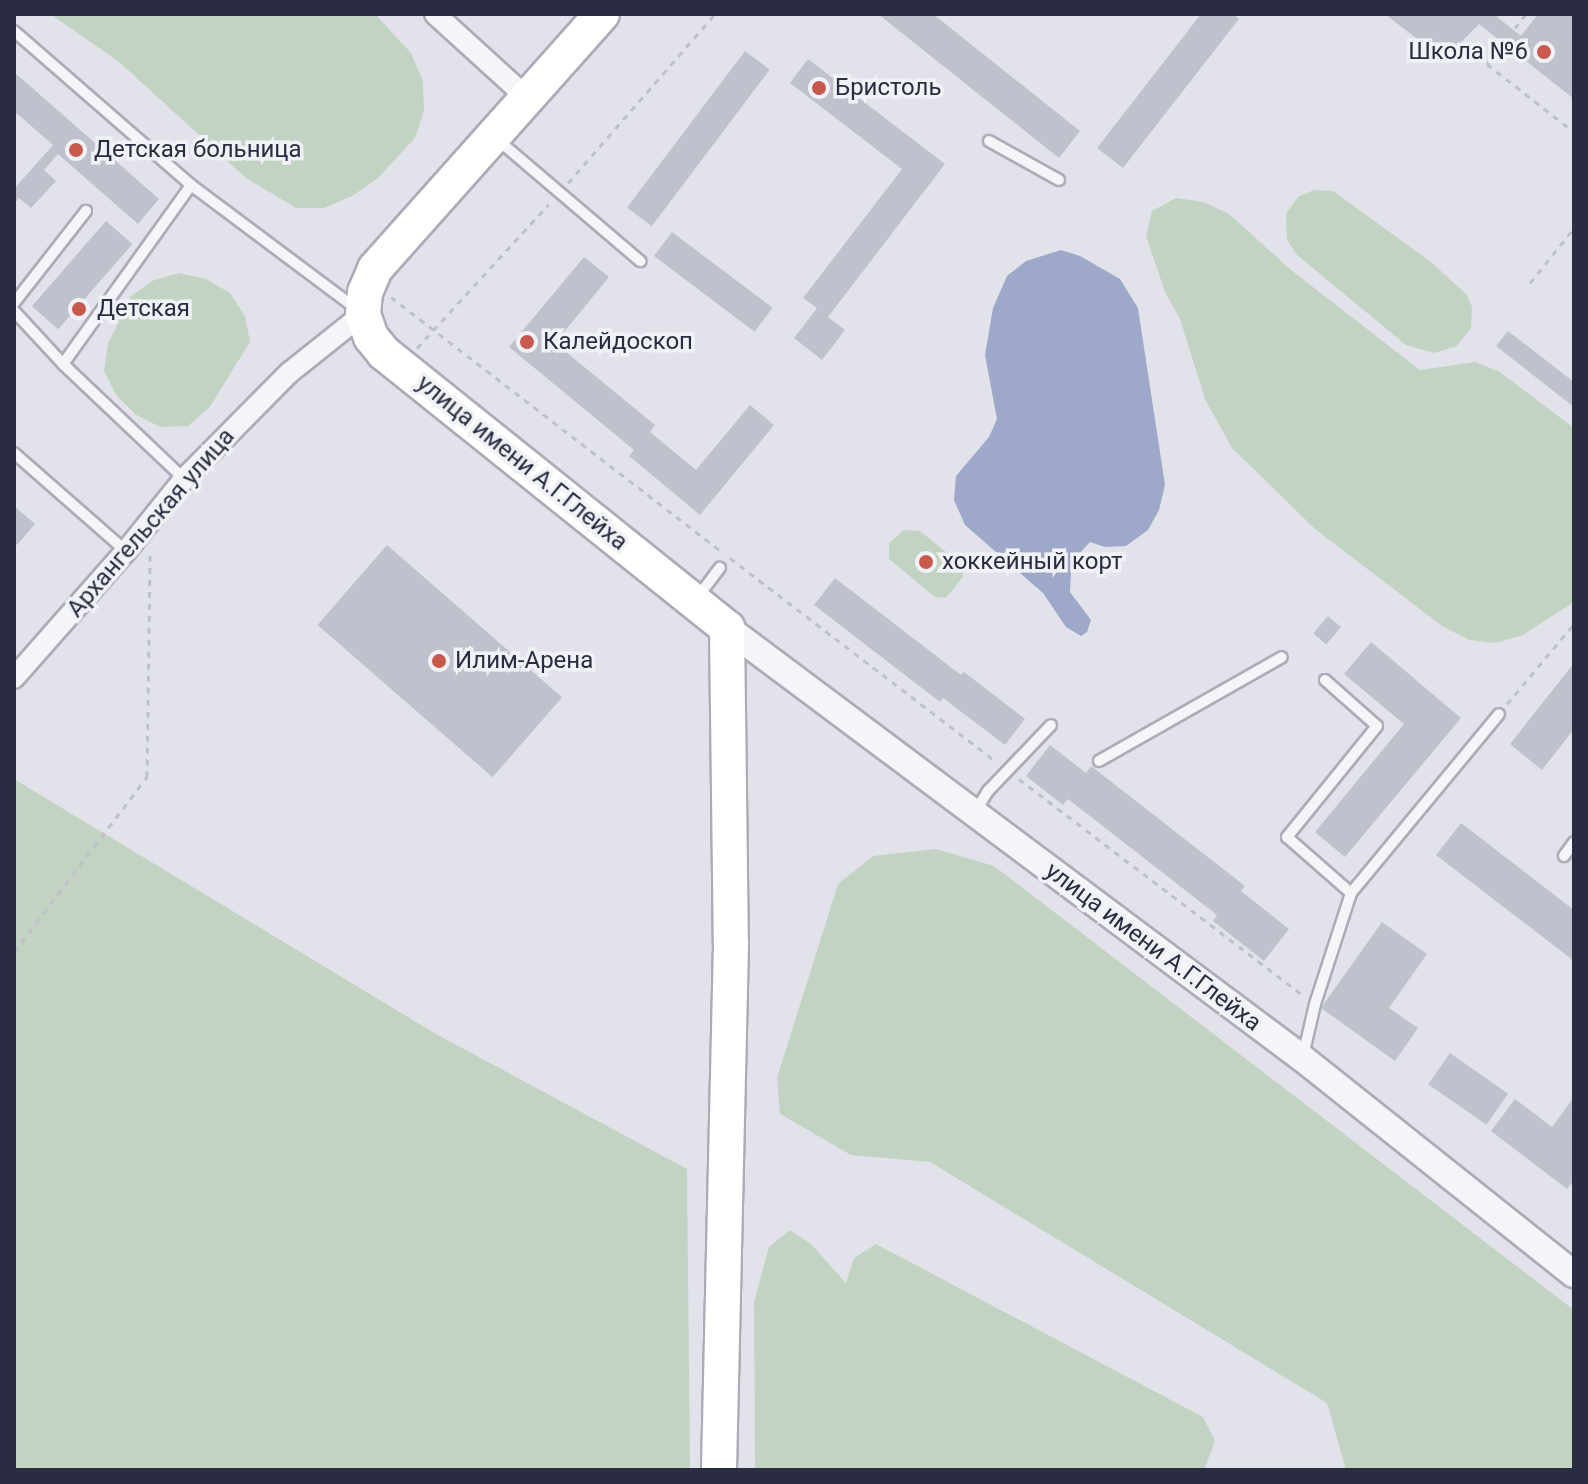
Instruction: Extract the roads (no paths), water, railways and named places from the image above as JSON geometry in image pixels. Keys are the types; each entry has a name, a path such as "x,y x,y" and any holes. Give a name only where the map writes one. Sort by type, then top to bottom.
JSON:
{"main road":[{"path":"363,314 369,280 525,96 602,14"},
{"name":"улица имени А.Г.Глейха","path":"363,314 371,337 384,353 727,628"},
{"path":"719,1470 731,944 727,628"}],"street":[{"path":"435,14 525,96"},
{"name":"Архангельская улица","path":"14,678 126,551 184,479 289,373 363,314"},
{"name":"улица имени А.Г.Глейха","path":"727,628 1302,1058 1574,1274"}],"lane":[{"path":"14,31 191,185 363,314"},
{"path":"493,135 640,261"},
{"path":"989,141 1059,180"},
{"path":"63,364 191,185"},
{"path":"14,303 86,211"},
{"path":"14,311 63,364 184,479"},
{"path":"14,453 126,551"},
{"path":"694,602 720,568"},
{"path":"1099,761 1282,657"},
{"path":"1325,680 1377,726 1287,837 1351,893"},
{"path":"1302,1058 1315,1004 1351,893 1499,714"},
{"path":"974,814 988,791 1051,725"},
{"path":"1564,856 1574,842"}],"water":[{"path":"1061,250 1080,256 1120,279 1138,308 1165,485 1159,510 1148,530 1126,546 1105,547 1090,542 1077,556 1071,572 1070,592 1091,620 1087,632 1081,636 1066,627 1043,593 965,525 954,500 956,476 989,437 997,419 985,355 993,308 1007,276 1026,261"}],"place":[{"name":"Школа №6","path":"1544,52"},
{"name":"Бристоль","path":"819,88"},
{"name":"Детская больница","path":"76,150"},
{"name":"Детская","path":"79,309"},
{"name":"Калейдоскоп","path":"527,342"},
{"name":"хоккейный корт","path":"926,562"},
{"name":"Илим-Арена","path":"439,661"}]}
